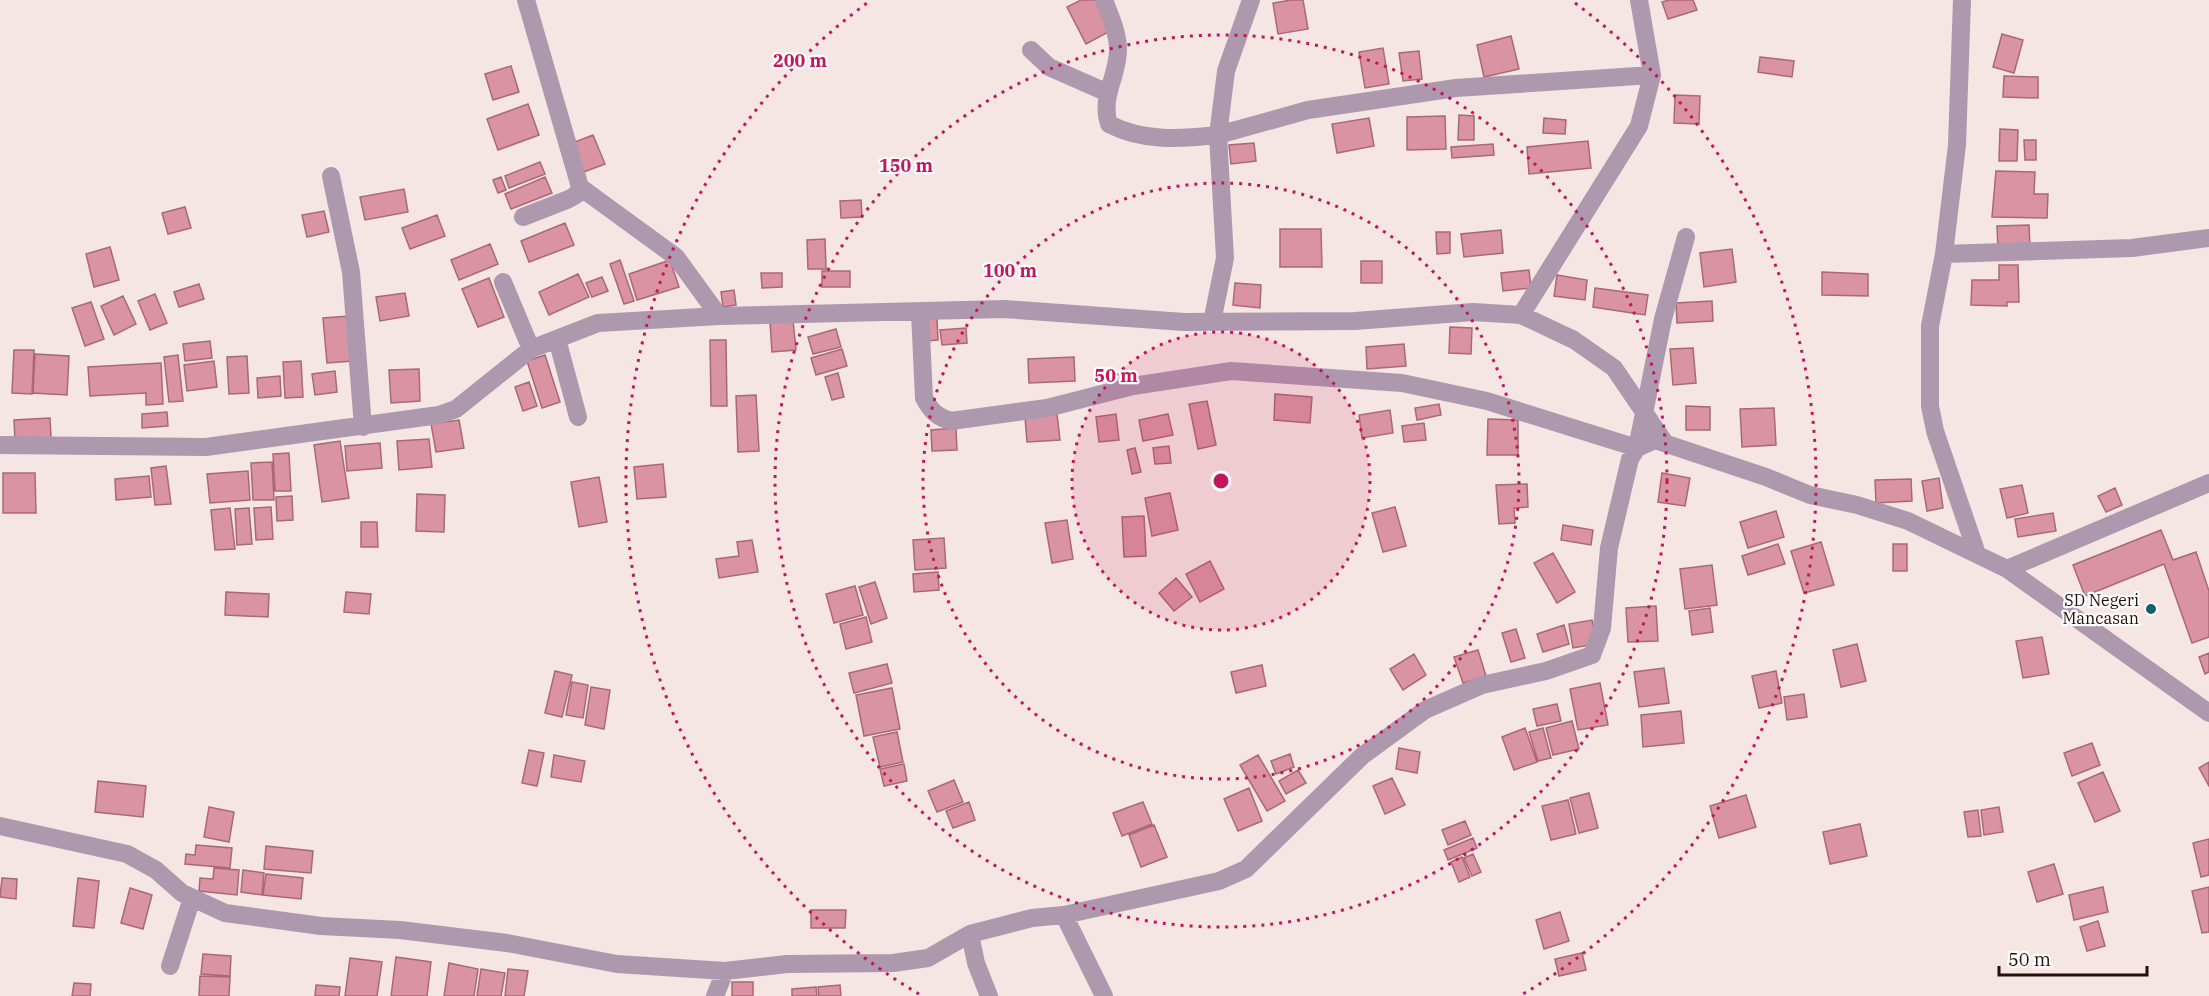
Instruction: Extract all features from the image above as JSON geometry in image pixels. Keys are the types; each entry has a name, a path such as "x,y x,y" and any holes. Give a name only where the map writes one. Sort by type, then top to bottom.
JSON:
{"street":[{"path":"526,0 580,187 676,257 719,316"},
{"path":"1104,0 1112,19 1118,51 1105,112 1109,124 1120,130 1174,140 1218,135 1308,110 1456,88 1652,75"},
{"path":"1212,322 1225,258 1218,135 1226,71 1251,0"},
{"path":"1521,315 1639,126 1652,75 1639,0"},
{"path":"1962,0 1956,145 1944,254 1930,326 1930,406 1935,431 1977,554"},
{"path":"1030,50 1049,67 1108,93"},
{"path":"331,176 351,272 363,427"},
{"path":"523,217 569,199 576,195 580,187"},
{"path":"0,826 127,854 156,870 182,893 225,913 321,926 400,930 497,942 617,964 725,971 787,964 893,963 928,958 970,934 1032,918 1064,915 1219,881 1245,869 1362,756 1425,710 1482,685 1546,671 1592,655 1602,627 1609,548 1615,516 1630,459 1637,448 1642,413 1663,319 1686,237"},
{"path":"1944,254 2132,248 2209,238"},
{"path":"503,282 531,349"},
{"path":"0,445 206,447 439,415 456,410 531,349 598,323 719,316 920,313 1004,309 1212,322 1355,321 1473,312 1521,315 1574,340 1614,368 1642,413 1665,443"},
{"path":"920,313 924,398 930,410 938,417 951,421 1047,408 1133,386 1231,370 1402,383 1487,401 1637,448 1655,440 1665,443 1810,495 1857,505 1908,521 1977,554 2007,569 2209,713"},
{"path":"557,339 578,417"},
{"path":"2007,569 2209,483"},
{"path":"170,966 192,898"},
{"path":"1064,915 1104,996"},
{"path":"970,934 976,963 989,996"},
{"path":"715,996 725,971"}],"building":[{"path":"1081,0 1096,0 1112,30 1086,44 1067,7"},
{"path":"1303,0 1308,29 1278,34 1273,3"},
{"path":"1693,0 1697,10 1668,19 1662,2"},
{"path":"2002,34 2023,40 2014,73 1993,67"},
{"path":"1511,36 1519,69 1484,77 1477,45"},
{"path":"1383,48 1389,84 1365,88 1359,52"},
{"path":"1419,51 1422,79 1403,81 1399,53"},
{"path":"1760,57 1794,61 1792,77 1758,72"},
{"path":"511,66 519,92 493,100 485,74"},
{"path":"2004,76 2038,77 2038,98 2003,97"},
{"path":"1675,95 1700,96 1699,124 1674,123"},
{"path":"528,104 539,135 498,150 487,119"},
{"path":"1459,115 1474,116 1474,140 1458,140"},
{"path":"1445,116 1446,149 1407,150 1407,117"},
{"path":"1369,118 1374,146 1337,153 1332,124"},
{"path":"1544,118 1566,120 1565,134 1543,133"},
{"path":"2000,129 2018,130 2017,161 1999,161"},
{"path":"593,135 605,164 581,173 570,144"},
{"path":"2024,140 2036,140 2036,160 2025,160"},
{"path":"1588,141 1591,168 1529,174 1527,147"},
{"path":"1254,143 1256,161 1231,164 1229,145"},
{"path":"1493,144 1494,155 1452,158 1451,147"},
{"path":"540,162 545,174 509,188 505,176"},
{"path":"1996,171 2035,172 2034,194 2048,194 2047,218 1992,217"},
{"path":"501,177 506,190 498,193 493,180"},
{"path":"545,177 552,193 511,209 505,194"},
{"path":"404,189 408,212 365,220 360,197"},
{"path":"861,200 862,217 841,218 840,201"},
{"path":"185,207 191,228 168,234 162,213"},
{"path":"324,211 329,232 307,237 302,215"},
{"path":"437,215 445,236 410,249 402,228"},
{"path":"565,223 574,245 529,262 521,241"},
{"path":"2029,225 2030,248 1998,249 1997,226"},
{"path":"1280,229 1321,229 1322,267 1280,267"},
{"path":"1501,230 1503,253 1464,257 1461,234"},
{"path":"1436,232 1450,232 1450,253 1437,254"},
{"path":"825,239 826,269 808,269 807,240"},
{"path":"490,244 498,264 459,280 451,260"},
{"path":"110,247 119,280 94,287 86,254"},
{"path":"1732,249 1736,282 1704,287 1700,253"},
{"path":"620,260 634,301 624,304 610,264"},
{"path":"670,260 679,287 637,300 629,274"},
{"path":"1361,261 1382,261 1382,283 1361,283"},
{"path":"1999,265 2018,265 2019,302 2007,302 2007,306 1971,305 1972,280 1999,280"},
{"path":"1529,270 1531,288 1503,291 1501,273"},
{"path":"822,271 850,271 850,287 822,287"},
{"path":"1822,272 1868,274 1868,296 1822,295"},
{"path":"761,273 782,273 782,287 762,288"},
{"path":"578,274 589,297 549,315 539,292"},
{"path":"1557,275 1587,280 1585,300 1554,296"},
{"path":"602,277 608,291 592,297 586,283"},
{"path":"489,278 504,317 478,327 462,289"},
{"path":"1235,283 1261,285 1260,308 1233,305"},
{"path":"199,284 204,299 179,307 174,292"},
{"path":"1595,288 1648,295 1645,315 1593,307"},
{"path":"734,290 736,305 723,307 721,292"},
{"path":"405,293 409,316 380,321 376,297"},
{"path":"155,294 167,323 150,330 138,301"},
{"path":"123,296 136,324 114,335 101,306"},
{"path":"1712,301 1713,321 1677,323 1676,303"},
{"path":"91,302 104,339 85,346 72,308"},
{"path":"350,316 353,361 327,363 323,318"},
{"path":"924,318 937,318 938,340 926,341"},
{"path":"793,320 796,350 772,352 770,322"},
{"path":"1450,327 1472,328 1471,354 1449,353"},
{"path":"966,328 967,343 942,345 940,330"},
{"path":"836,329 841,347 813,354 808,337"},
{"path":"710,340 726,340 727,406 711,406"},
{"path":"210,341 212,358 185,361 183,344"},
{"path":"1404,344 1406,366 1367,369 1366,347"},
{"path":"1693,348 1696,383 1673,385 1670,349"},
{"path":"842,349 847,366 816,375 811,358"},
{"path":"14,350 34,350 32,394 12,393"},
{"path":"35,354 69,356 67,395 33,393"},
{"path":"178,355 183,401 169,402 164,357"},
{"path":"545,355 560,402 542,408 527,361"},
{"path":"247,356 249,393 229,394 227,357"},
{"path":"1074,357 1075,381 1029,383 1028,359"},
{"path":"214,361 217,387 187,391 184,365"},
{"path":"301,361 303,397 285,398 283,362"},
{"path":"161,363 163,404 146,405 146,393 90,396 88,367"},
{"path":"419,369 420,401 391,403 389,370"},
{"path":"335,371 337,392 315,395 312,374"},
{"path":"838,373 844,397 832,400 825,377"},
{"path":"280,376 281,396 258,398 257,378"},
{"path":"529,382 537,406 523,411 515,387"},
{"path":"1275,394 1312,397 1310,423 1274,420"},
{"path":"756,395 759,451 738,452 736,396"},
{"path":"1207,401 1216,445 1198,449 1189,404"},
{"path":"1439,404 1441,415 1417,420 1415,408"},
{"path":"1686,406 1710,407 1710,430 1686,430"},
{"path":"1774,408 1776,445 1742,447 1740,409"},
{"path":"1390,410 1393,433 1362,438 1359,415"},
{"path":"167,412 168,426 142,428 142,414"},
{"path":"1057,414 1060,440 1027,442 1025,417"},
{"path":"1116,414 1119,440 1099,442 1096,417"},
{"path":"1168,414 1173,435 1143,441 1139,420"},
{"path":"50,418 51,438 15,440 14,420"},
{"path":"1488,419 1518,420 1518,455 1487,455"},
{"path":"459,420 464,448 436,452 431,424"},
{"path":"1424,423 1426,440 1404,442 1402,426"},
{"path":"956,428 957,450 932,451 931,430"},
{"path":"429,439 432,467 399,470 397,441"},
{"path":"340,441 349,498 322,502 314,445"},
{"path":"380,443 382,468 347,471 345,446"},
{"path":"1169,446 1171,463 1155,464 1153,448"},
{"path":"1135,448 1141,472 1132,474 1127,450"},
{"path":"289,453 291,491 275,491 273,454"},
{"path":"272,462 274,500 253,500 251,463"},
{"path":"663,464 666,497 637,499 634,467"},
{"path":"166,466 171,504 155,505 151,468"},
{"path":"248,471 250,500 210,503 207,474"},
{"path":"3,473 35,473 36,513 3,513"},
{"path":"1662,473 1690,478 1685,506 1658,502"},
{"path":"149,476 151,497 116,500 115,479"},
{"path":"599,477 607,522 579,527 571,482"},
{"path":"1939,478 1943,508 1927,511 1922,481"},
{"path":"1911,479 1912,501 1876,503 1875,480"},
{"path":"1527,484 1528,507 1514,508 1515,523 1499,524 1496,485"},
{"path":"2022,485 2028,513 2007,518 2000,489"},
{"path":"2115,488 2122,505 2106,512 2098,496"},
{"path":"1170,493 1178,530 1152,536 1145,498"},
{"path":"417,494 445,495 444,532 416,531"},
{"path":"292,496 293,520 277,521 276,497"},
{"path":"271,507 273,539 256,540 254,508"},
{"path":"1395,507 1406,546 1383,552 1372,513"},
{"path":"230,508 235,549 215,550 211,510"},
{"path":"249,508 252,544 237,545 235,509"},
{"path":"1776,511 1784,537 1748,548 1740,522"},
{"path":"2053,513 2056,531 2018,537 2015,519"},
{"path":"1144,516 1146,556 1124,557 1122,517"},
{"path":"1067,520 1073,559 1052,563 1045,523"},
{"path":"361,522 377,522 378,547 361,547"},
{"path":"1563,525 1593,530 1591,545 1561,540"},
{"path":"2161,530 2173,560 2196,552 2209,591 2209,637 2192,643 2164,564 2085,596 2073,565"},
{"path":"944,538 946,568 915,570 913,540"},
{"path":"752,540 758,572 719,578 716,559 739,556 737,542"},
{"path":"1821,542 1834,585 1804,593 1791,551"},
{"path":"1778,544 1785,564 1748,575 1742,556"},
{"path":"1893,544 1907,544 1907,571 1893,571"},
{"path":"1553,553 1575,592 1557,603 1534,563"},
{"path":"1210,561 1224,589 1200,602 1186,574"},
{"path":"1712,565 1717,605 1685,609 1680,569"},
{"path":"938,572 939,590 914,592 913,574"},
{"path":"1176,578 1192,597 1174,611 1159,593"},
{"path":"875,582 887,618 871,624 859,587"},
{"path":"855,586 863,615 834,623 826,594"},
{"path":"226,592 269,594 268,617 225,615"},
{"path":"346,592 371,594 369,614 344,612"},
{"path":"1656,606 1658,641 1628,642 1626,608"},
{"path":"1710,608 1713,632 1692,635 1689,611"},
{"path":"866,617 872,642 846,649 840,624"},
{"path":"1592,620 1597,644 1573,648 1569,624"},
{"path":"1564,625 1569,644 1543,652 1537,634"},
{"path":"1516,629 1525,658 1511,662 1502,633"},
{"path":"2042,637 2049,674 2023,678 2016,641"},
{"path":"1857,644 1866,681 1841,687 1833,650"},
{"path":"1478,650 1486,676 1463,683 1454,657"},
{"path":"2209,653 2209,672 2205,674 2199,657"},
{"path":"1414,654 1426,675 1403,690 1390,669"},
{"path":"887,664 892,683 854,693 849,673"},
{"path":"1262,665 1266,686 1236,693 1231,672"},
{"path":"1664,668 1669,703 1639,707 1634,672"},
{"path":"555,671 572,675 562,717 545,713"},
{"path":"1776,671 1782,703 1759,708 1752,676"},
{"path":"572,682 588,685 583,718 566,715"},
{"path":"1600,683 1608,725 1578,730 1570,689"},
{"path":"591,687 610,690 604,729 585,725"},
{"path":"892,688 900,729 864,736 856,695"},
{"path":"1804,694 1807,717 1787,720 1784,697"},
{"path":"1557,704 1561,721 1537,726 1533,709"},
{"path":"1681,711 1684,743 1643,747 1641,715"},
{"path":"1572,721 1579,749 1553,755 1546,728"},
{"path":"1525,728 1537,762 1514,770 1502,737"},
{"path":"1543,728 1551,758 1538,761 1529,732"},
{"path":"897,732 903,762 880,767 873,737"},
{"path":"2092,743 2100,765 2072,776 2064,753"},
{"path":"1399,748 1420,752 1417,773 1396,769"},
{"path":"529,750 544,753 537,786 522,783"},
{"path":"1290,754 1294,767 1276,774 1271,761"},
{"path":"554,755 585,761 581,782 551,777"},
{"path":"1258,755 1285,801 1267,811 1240,765"},
{"path":"2209,762 2209,786 2199,768"},
{"path":"904,764 907,781 884,786 880,769"},
{"path":"1298,770 1306,783 1286,794 1279,781"},
{"path":"2103,772 2120,811 2095,822 2078,783"},
{"path":"1392,778 1405,805 1385,814 1373,786"},
{"path":"954,780 963,802 937,812 928,791"},
{"path":"98,781 146,786 143,817 95,812"},
{"path":"1249,788 1262,821 1238,831 1224,799"},
{"path":"1589,793 1598,828 1579,833 1570,798"},
{"path":"1746,795 1756,827 1719,838 1710,806"},
{"path":"1568,800 1576,834 1551,840 1542,806"},
{"path":"969,802 975,820 953,828 946,811"},
{"path":"1143,802 1152,824 1122,836 1113,813"},
{"path":"209,807 234,812 229,842 204,837"},
{"path":"1999,807 2003,832 1984,835 1981,810"},
{"path":"1978,810 1981,836 1968,837 1964,812"},
{"path":"1465,821 1471,835 1448,845 1442,830"},
{"path":"1860,824 1867,856 1830,864 1823,832"},
{"path":"1154,825 1167,857 1141,867 1129,835"},
{"path":"1473,838 1477,848 1448,860 1444,850"},
{"path":"2209,839 2209,875 2201,877 2193,843"},
{"path":"196,845 232,848 230,868 185,864 186,854 195,855"},
{"path":"266,846 313,851 311,873 264,869"},
{"path":"1473,854 1481,872 1472,876 1464,858"},
{"path":"1462,857 1470,877 1459,882 1451,862"},
{"path":"2054,864 2063,894 2037,902 2028,872"},
{"path":"214,868 239,870 237,895 199,891 200,878 213,879"},
{"path":"243,870 264,873 262,895 241,892"},
{"path":"266,874 303,878 301,899 263,895"},
{"path":"2,878 17,879 16,899 0,897"},
{"path":"78,878 99,881 94,928 73,926"},
{"path":"2103,887 2108,912 2074,920 2069,895"},
{"path":"2209,887 2209,932 2202,933 2192,891"},
{"path":"130,888 152,895 143,929 121,923"},
{"path":"811,910 846,910 845,928 811,928"},
{"path":"1560,912 1569,941 1544,949 1536,920"},
{"path":"2098,921 2105,946 2087,951 2080,927"},
{"path":"1582,953 1586,970 1559,976 1555,959"},
{"path":"203,954 231,956 230,976 201,974"},
{"path":"396,957 431,962 427,996 391,996"},
{"path":"350,958 382,962 377,996 345,996"},
{"path":"449,963 478,969 474,996 444,996"},
{"path":"481,969 505,973 501,996 477,996"},
{"path":"508,969 528,971 524,996 505,996"},
{"path":"200,976 230,977 229,996 199,996"},
{"path":"732,982 753,982 753,996 732,996"},
{"path":"74,983 91,984 90,996 72,996"},
{"path":"316,985 340,987 339,996 315,996"},
{"path":"840,985 841,996 819,996 818,987"},
{"path":"816,987 817,996 792,996 792,989"}],"place":[{"name":"SD Negeri Mancasan","path":"2151,609"}]}
